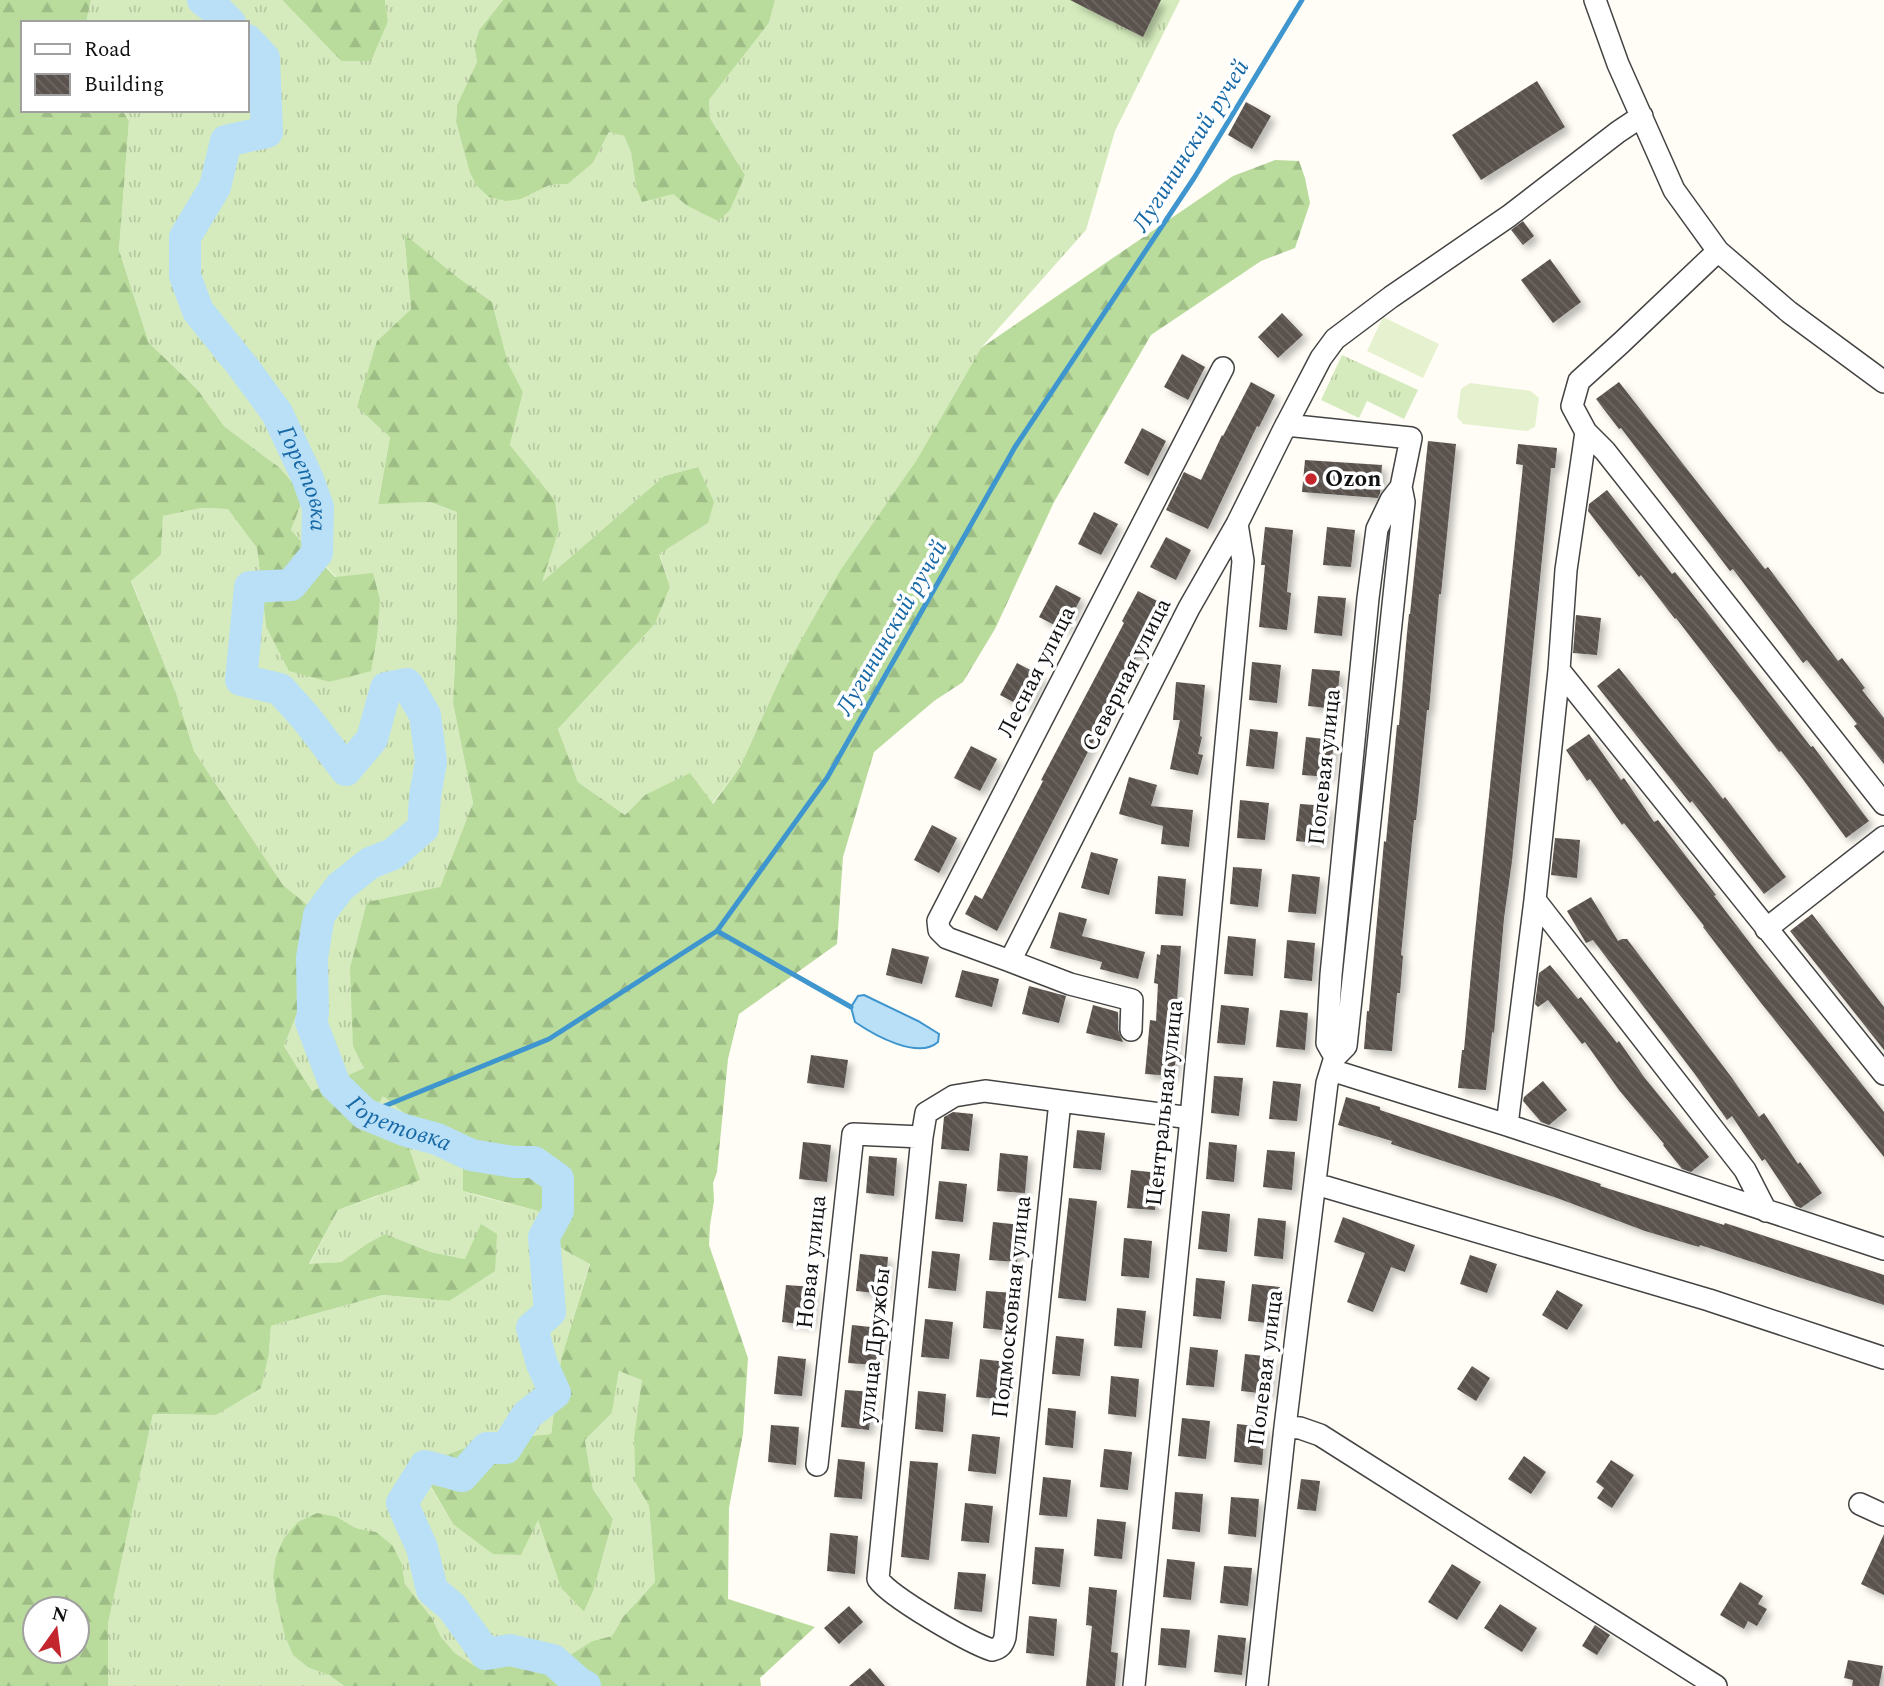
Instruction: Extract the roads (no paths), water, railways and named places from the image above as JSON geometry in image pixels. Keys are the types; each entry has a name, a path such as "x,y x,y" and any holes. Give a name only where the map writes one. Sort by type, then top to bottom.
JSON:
{"street":[{"path":"1595,0 1618,64 1674,190 1718,251 1788,312 1884,382"},
{"name":"Северная улица","path":"1010,961 1189,608 1237,524 1321,358 1335,339 1509,216 1642,116"},
{"path":"1718,251 1579,381 1572,406 1586,432 1605,450 1884,804"},
{"name":"Лесная улица","path":"1010,961 947,938 939,930 938,921 1223,368"},
{"name":"Полевая улица","path":"1257,1686 1327,1083 1333,1064 1346,1046 1404,502 1401,487 1411,438 1286,425"},
{"path":"1507,1125 1535,900 1559,670 1566,570 1586,432"},
{"name":"Полевая улица","path":"1333,1064 1327,1043 1334,941 1377,529 1391,500 1401,487"},
{"name":"Центральная улица","path":"1134,1686 1243,561 1237,524"},
{"path":"1559,670 1884,1074"},
{"path":"1349,781 1373,782"},
{"path":"1766,929 1884,837"},
{"path":"1535,900 1745,1170 1766,1211"},
{"path":"1010,961 1070,984 1132,1000 1131,1030"},
{"path":"1333,1064 1507,1125 1884,1248"},
{"name":"улица Дружбы","path":"999,1649 986,1648 925,1614 883,1586 878,1579 922,1137 926,1113 954,1096 985,1091 1060,1101"},
{"path":"1060,1101 1191,1118"},
{"name":"Подмосковная улица","path":"999,1649 1005,1637 1060,1101"},
{"name":"Новая улица","path":"817,1465 853,1134 922,1137"},
{"path":"1326,1187 1709,1300 1884,1358"},
{"path":"1285,1427 1300,1428 1320,1435 1716,1686"},
{"path":"1860,1504 1884,1515"}],"water":[{"path":"864,995 939,1034 938,1042 929,1047 908,1047 884,1039 855,1022 851,1007 858,996"}],"waterway":[{"name":"Горетовка","path":"203,0 228,21"},
{"name":"Лугининский ручей","path":"365,1114 549,1039 717,931 827,778 1015,447 1194,178 1302,0"},
{"name":"Горетовка","path":"248,41 264,58 267,132 226,141 215,187 185,237 185,276 198,311 277,413 318,507 317,553 291,585 250,587 241,680 280,689 346,770 372,739 386,688 407,684 425,715 431,761 423,828 393,854 370,863 340,887 319,915 312,958 311,1022 335,1085 365,1114 404,1130 437,1139 471,1155 514,1162 534,1162 558,1179 558,1211 544,1237 550,1312 532,1328 542,1364 555,1393 527,1415 506,1448 487,1448 462,1476 425,1466 402,1503 422,1548 432,1590 452,1607 486,1654 510,1650 553,1660 585,1686"},
{"path":"717,931 851,1007"}],"place":[{"name":"Ozon","path":"1311,479"}]}
